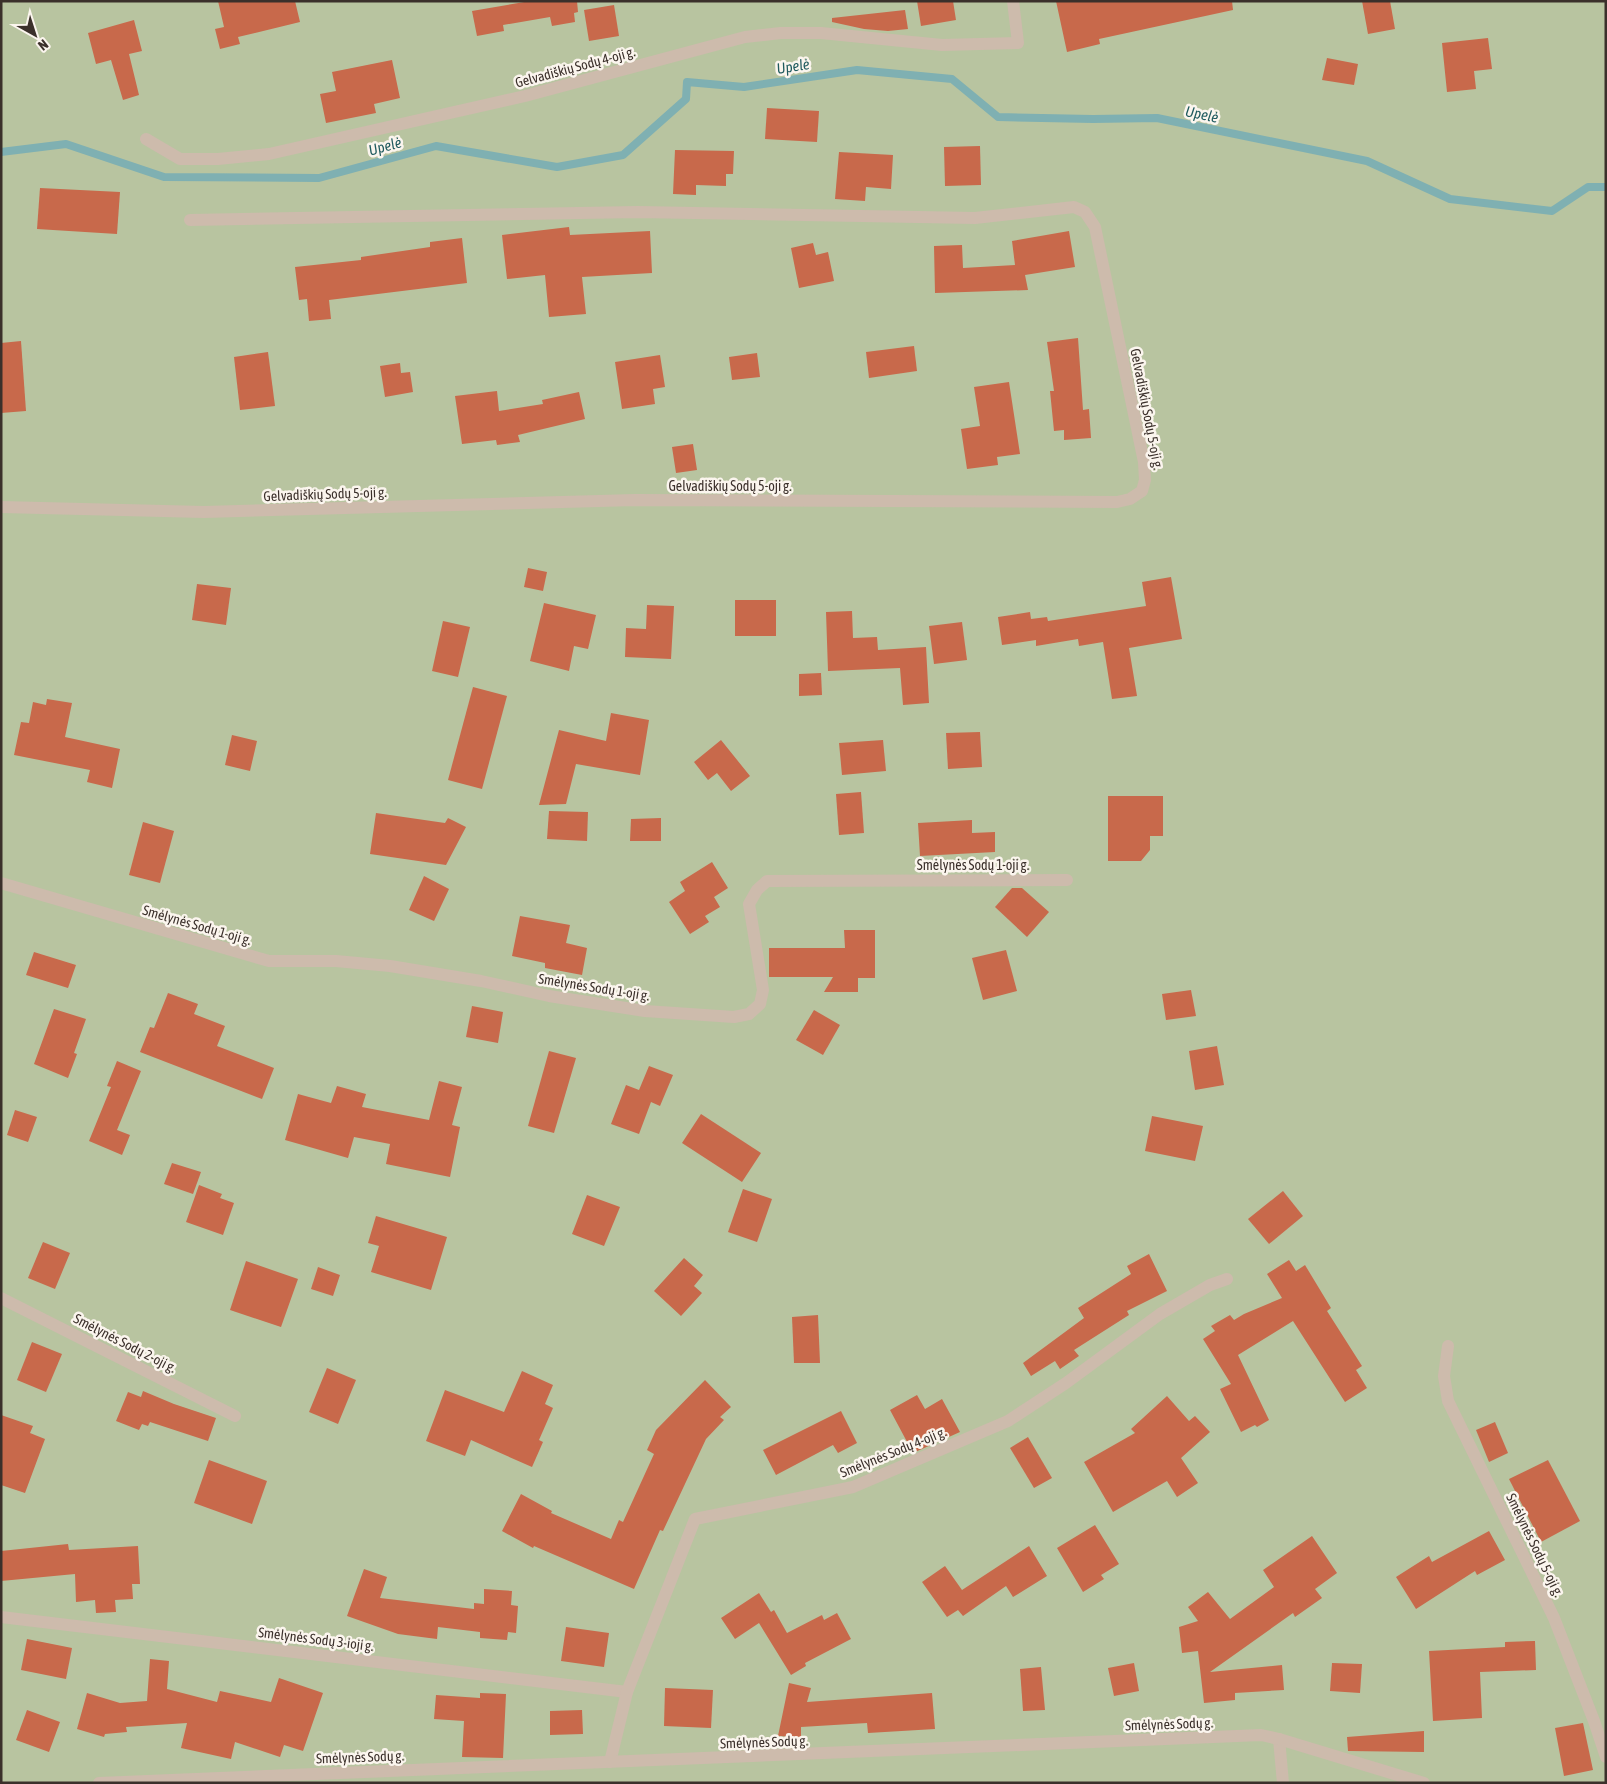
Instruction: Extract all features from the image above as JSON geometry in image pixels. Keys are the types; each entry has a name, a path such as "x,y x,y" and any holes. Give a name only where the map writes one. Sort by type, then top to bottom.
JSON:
{"street":[{"name":"Gelvadiškių Sodų 4-oji g.","path":"146,138 180,159 218,159 269,154 525,96 745,37 781,33 821,33 942,45 1018,43 1013,1"},
{"name":"Gelvadiškių Sodų 5-oji g.","path":"1,507 204,512 635,500 1117,502 1130,499 1142,491 1145,480 1144,462 1095,227 1085,212 1074,207 975,218 638,212 190,220"},
{"name":"Smėlynės Sodų 1-oji g.","path":"1,883 269,961 336,962 390,966 481,981 548,996 645,1011 734,1017 749,1014 760,1004 762,990 749,904 757,890 767,881 1067,880"},
{"name":"Smėlynės Sodų 4-oji g.","path":"610,1762 627,1692 695,1519 853,1487 1008,1421 1066,1383 1160,1314 1210,1285 1227,1279"},
{"name":"Smėlynės Sodų 2-oji g.","path":"1,1298 235,1416"},
{"name":"Smėlynės Sodų 5-oji g.","path":"1448,1346 1444,1376 1448,1401 1554,1618 1606,1757"},
{"name":"Smėlynės Sodų 3-ioji g.","path":"1,1617 627,1692"},
{"name":"Smėlynės Sodų g.","path":"99,1783 1260,1736 1279,1739 1424,1783"},
{"path":"1279,1739 1284,1783"}],"green space":[{"path":"1,1 1606,1 1606,1783 1,1783"}],"building":[{"path":"218,1 295,1 300,22 238,37 240,44 220,49 215,29 224,27"},
{"path":"530,1 577,1 578,12 574,13 575,22 552,26 550,17 503,25 504,31 477,36 472,11"},
{"path":"917,1 953,1 956,20 921,26"},
{"path":"1056,1 1232,1 1233,10 1099,39 1100,44 1067,52"},
{"path":"1362,1 1390,1 1395,29 1368,34"},
{"path":"614,5 619,36 589,41 584,10"},
{"path":"905,10 908,29 888,31 864,29 832,22 832,18"},
{"path":"134,20 142,51 129,54 139,95 123,100 111,60 96,64 88,33"},
{"path":"1488,38 1492,69 1474,71 1476,89 1447,92 1442,43"},
{"path":"1327,58 1358,64 1354,85 1322,80"},
{"path":"392,60 400,98 374,104 376,113 326,123 320,94 336,91 332,72"},
{"path":"767,108 819,111 817,142 765,139"},
{"path":"980,146 981,185 945,186 944,147"},
{"path":"675,150 734,151 733,174 726,174 726,186 696,185 696,195 673,194"},
{"path":"839,152 893,155 891,189 866,187 865,201 835,199"},
{"path":"40,188 120,192 117,234 37,229"},
{"path":"569,227 570,235 650,231 652,273 582,277 586,314 549,317 545,275 507,279 502,235"},
{"path":"1069,231 1075,267 1025,275 1028,290 935,293 934,246 962,245 963,268 1015,265 1012,241"},
{"path":"462,238 467,283 329,300 331,319 309,321 307,299 299,300 295,267 361,260 361,257 430,247 430,242"},
{"path":"813,243 816,255 828,252 834,281 799,288 791,248"},
{"path":"1078,338 1083,410 1089,409 1091,438 1064,440 1064,430 1054,431 1050,391 1054,391 1047,342"},
{"path":"21,341 26,411 1,413 1,343"},
{"path":"914,346 917,371 869,378 866,352"},
{"path":"268,352 275,406 240,410 234,357"},
{"path":"757,353 760,377 732,380 729,357"},
{"path":"660,355 665,387 653,389 655,404 622,409 615,362"},
{"path":"400,363 401,373 410,372 413,392 385,397 380,366"},
{"path":"1009,382 1020,454 997,457 998,465 967,469 961,429 980,426 974,387"},
{"path":"497,391 499,411 543,404 542,400 579,392 585,419 518,435 520,442 497,445 496,440 462,444 455,396"},
{"path":"693,444 697,470 676,473 672,447"},
{"path":"528,568 547,572 543,591 524,587"},
{"path":"1171,577 1182,639 1129,648 1137,696 1112,699 1103,642 1079,646 1078,639 1036,646 1036,640 1002,645 998,617 1030,612 1031,619 1047,617 1048,621 1146,606 1142,582"},
{"path":"197,584 231,588 226,625 192,620"},
{"path":"735,600 776,600 776,636 735,636"},
{"path":"544,603 596,615 588,649 574,646 569,671 530,661"},
{"path":"647,605 674,606 671,659 625,657 626,628 646,629"},
{"path":"852,611 853,638 877,637 878,650 926,647 929,703 903,705 900,668 828,671 826,612"},
{"path":"443,621 470,627 458,677 432,671"},
{"path":"962,622 967,660 934,664 929,626"},
{"path":"821,673 822,695 799,696 799,674"},
{"path":"473,687 507,696 482,789 448,780"},
{"path":"47,699 72,703 65,737 120,749 112,788 87,782 90,770 14,755 21,722 29,723 33,702 46,705"},
{"path":"611,713 649,720 640,775 576,764 566,804 539,805 559,730 606,741"},
{"path":"980,732 982,767 948,769 946,733"},
{"path":"232,735 257,741 250,771 225,765"},
{"path":"721,740 750,776 731,791 717,773 708,780 694,762"},
{"path":"883,740 886,771 842,775 839,743"},
{"path":"861,792 864,833 839,835 836,794"},
{"path":"1108,796 1163,796 1163,836 1150,836 1150,850 1141,861 1108,861"},
{"path":"549,811 588,812 587,841 547,839"},
{"path":"376,813 445,823 448,818 466,827 446,865 370,854"},
{"path":"661,818 661,841 630,841 631,819"},
{"path":"972,820 972,833 995,832 995,852 920,856 918,823"},
{"path":"143,822 174,831 160,883 129,875"},
{"path":"712,862 728,888 714,897 720,907 705,916 709,922 690,934 669,902 685,891 680,882"},
{"path":"424,876 449,889 434,921 409,910"},
{"path":"1012,888 1022,888 1049,912 1027,937 995,907"},
{"path":"520,916 570,925 566,943 587,948 582,975 545,968 545,963 512,956"},
{"path":"844,930 875,930 875,978 858,978 858,992 824,992 833,977 769,977 769,948 845,948"},
{"path":"1006,950 1017,991 983,1000 972,958"},
{"path":"34,952 76,965 68,988 26,975"},
{"path":"1191,990 1196,1016 1166,1020 1162,994"},
{"path":"168,993 198,1004 194,1014 225,1026 217,1046 274,1068 262,1099 140,1052 150,1027 154,1028"},
{"path":"472,1006 503,1012 498,1043 466,1037"},
{"path":"54,1009 86,1019 74,1053 77,1054 68,1078 34,1064"},
{"path":"814,1010 840,1025 823,1055 796,1040"},
{"path":"1217,1046 1224,1085 1195,1090 1189,1051"},
{"path":"549,1051 576,1058 554,1133 528,1126"},
{"path":"117,1061 141,1071 117,1130 130,1135 122,1155 89,1141 111,1087 107,1086"},
{"path":"649,1066 673,1075 660,1106 651,1102 639,1134 611,1124 626,1085 639,1090"},
{"path":"439,1081 462,1087 452,1125 460,1127 450,1177 386,1164 390,1144 354,1137 348,1158 285,1140 298,1094 331,1103 337,1086 366,1094 362,1107 429,1120"},
{"path":"15,1110 37,1117 28,1142 7,1135"},
{"path":"701,1114 761,1153 742,1182 682,1143"},
{"path":"1152,1116 1203,1126 1195,1161 1145,1151"},
{"path":"172,1163 201,1172 193,1194 164,1184"},
{"path":"199,1185 222,1194 220,1198 234,1203 223,1235 186,1222"},
{"path":"743,1189 772,1199 757,1242 728,1232"},
{"path":"1283,1191 1303,1216 1269,1244 1248,1219"},
{"path":"587,1195 620,1207 604,1246 572,1234"},
{"path":"376,1216 447,1237 431,1290 371,1272 379,1246 368,1243"},
{"path":"43,1242 70,1253 55,1289 28,1278"},
{"path":"1149,1254 1167,1291 1127,1311 1129,1315 1074,1350 1079,1356 1060,1369 1055,1361 1031,1376 1023,1363 1084,1318 1078,1308 1131,1274 1127,1266"},
{"path":"684,1258 703,1275 694,1286 702,1293 681,1316 654,1291"},
{"path":"1289,1260 1296,1271 1305,1265 1331,1308 1327,1311 1362,1366 1356,1370 1367,1388 1345,1402 1293,1321 1238,1355 1269,1420 1257,1427 1255,1425 1241,1432 1220,1389 1231,1384 1203,1339 1215,1331 1211,1326 1230,1315 1234,1320 1282,1298 1267,1274"},
{"path":"246,1261 298,1279 281,1327 230,1310"},
{"path":"318,1267 340,1275 333,1296 311,1289"},
{"path":"818,1315 820,1363 794,1363 792,1317"},
{"path":"32,1342 62,1354 46,1392 17,1380"},
{"path":"327,1368 356,1380 338,1424 309,1412"},
{"path":"522,1371 553,1385 545,1404 553,1408 539,1440 543,1442 532,1467 471,1440 465,1456 426,1441 445,1390 504,1412"},
{"path":"705,1380 731,1407 720,1417 724,1420 706,1439 663,1531 660,1530 634,1589 534,1546 533,1548 502,1531 521,1494 552,1511 551,1513 611,1539 619,1520 623,1522 654,1454 647,1450 656,1430"},
{"path":"143,1391 216,1418 208,1441 150,1422 148,1426 142,1424 139,1430 116,1421 128,1392 141,1397"},
{"path":"917,1395 925,1409 942,1399 960,1432 913,1453 890,1410"},
{"path":"1167,1396 1189,1421 1195,1416 1210,1432 1181,1458 1198,1483 1177,1497 1167,1481 1113,1512 1084,1462 1135,1433 1131,1429"},
{"path":"841,1411 857,1443 838,1453 833,1445 776,1475 763,1450"},
{"path":"1,1415 33,1426 30,1433 45,1439 25,1493 1,1485"},
{"path":"1495,1422 1508,1453 1489,1462 1476,1430"},
{"path":"1028,1437 1052,1478 1034,1488 1010,1448"},
{"path":"209,1460 267,1481 252,1524 194,1503"},
{"path":"1548,1460 1580,1521 1541,1542 1509,1479"},
{"path":"1095,1525 1119,1564 1101,1575 1104,1579 1083,1592 1057,1548"},
{"path":"1489,1531 1505,1560 1477,1575 1475,1571 1416,1609 1396,1577 1429,1556 1432,1562"},
{"path":"1312,1536 1337,1573 1315,1589 1322,1598 1295,1617 1293,1613 1210,1672 1282,1665 1284,1690 1235,1693 1235,1700 1204,1703 1198,1651 1182,1653 1179,1627 1198,1621 1188,1607 1208,1592 1230,1619 1274,1587 1263,1570"},
{"path":"68,1544 69,1550 138,1546 140,1584 132,1584 133,1599 115,1600 116,1612 96,1613 95,1600 76,1602 75,1574 1,1581 1,1551"},
{"path":"1029,1546 1047,1576 1013,1597 1006,1586 963,1616 958,1610 947,1617 922,1582 945,1566 962,1590"},
{"path":"364,1569 387,1577 380,1598 474,1609 474,1603 484,1604 484,1589 512,1591 511,1605 518,1606 516,1633 508,1632 507,1640 480,1638 480,1632 438,1627 437,1639 398,1634 347,1616"},
{"path":"759,1593 771,1612 774,1610 787,1633 822,1615 824,1620 837,1613 851,1639 805,1663 806,1666 791,1675 759,1623 735,1639 721,1618"},
{"path":"566,1627 609,1633 604,1667 561,1661"},
{"path":"27,1639 72,1648 66,1679 21,1670"},
{"path":"1535,1641 1536,1670 1480,1672 1482,1718 1433,1721 1429,1651 1505,1647 1505,1642"},
{"path":"150,1659 169,1661 167,1689 217,1702 220,1691 271,1702 279,1678 323,1693 303,1751 284,1745 280,1757 235,1742 231,1759 181,1748 187,1723 126,1727 127,1732 105,1734 104,1737 77,1729 87,1693 120,1703 147,1701"},
{"path":"1134,1663 1139,1691 1114,1696 1108,1668"},
{"path":"1332,1663 1362,1664 1360,1693 1330,1691"},
{"path":"1041,1667 1045,1710 1023,1711 1020,1669"},
{"path":"789,1683 811,1688 807,1702 932,1693 935,1729 868,1733 867,1723 801,1727 801,1737 778,1736"},
{"path":"665,1688 713,1690 711,1728 664,1726"},
{"path":"480,1693 506,1694 503,1758 462,1757 464,1721 434,1719 436,1695 480,1698"},
{"path":"27,1710 60,1722 49,1752 16,1740"},
{"path":"582,1710 583,1734 550,1735 550,1711"},
{"path":"1583,1723 1593,1770 1564,1776 1555,1728"},
{"path":"1424,1731 1424,1752 1348,1751 1347,1737"}],"waterway":[{"name":"Upelė","path":"1,152 66,144 164,177 319,178 436,146 557,167 623,155 686,99 687,82 744,87 857,70 952,79 998,117 1157,118 1367,161 1450,199 1552,211 1588,187 1606,187"}]}
